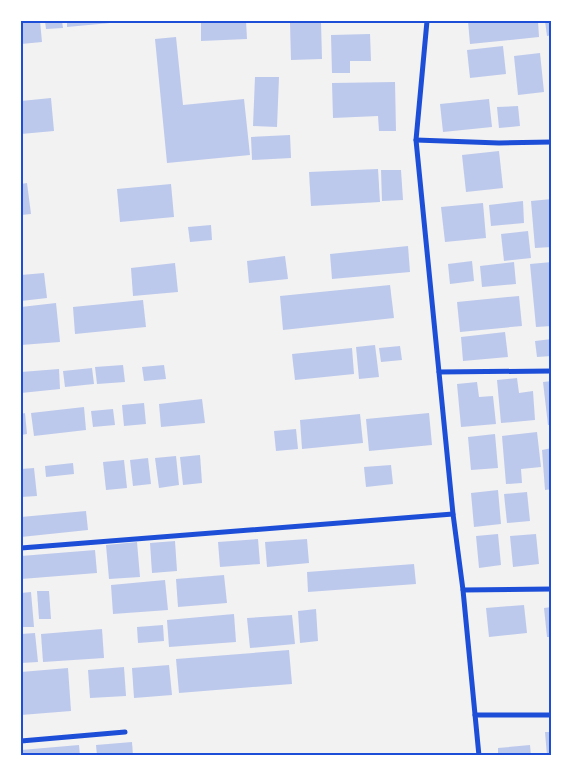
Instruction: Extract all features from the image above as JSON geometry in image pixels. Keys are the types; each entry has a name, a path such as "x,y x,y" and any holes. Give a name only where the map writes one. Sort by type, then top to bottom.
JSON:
{"street":[{"path":"427,21 416,140 479,756"},
{"path":"416,140 499,143 552,142"},
{"path":"439,372 552,372"},
{"path":"21,548 453,514"},
{"path":"463,590 552,589"},
{"path":"475,714 552,715"},
{"path":"21,741 125,732"}],"building":[{"path":"21,21 40,21 42,42 21,44"},
{"path":"45,21 62,21 63,28 46,29"},
{"path":"67,21 110,21 110,23 67,27"},
{"path":"201,21 246,21 247,39 201,41"},
{"path":"468,21 538,21 539,37 470,44"},
{"path":"545,21 552,21 552,35 547,36"},
{"path":"321,22 322,59 291,60 290,23"},
{"path":"370,34 371,61 350,61 350,73 332,73 331,35"},
{"path":"176,37 183,105 244,99 250,155 167,163 155,39"},
{"path":"503,46 506,74 470,78 467,50"},
{"path":"540,53 544,92 518,95 514,56"},
{"path":"255,77 279,77 277,127 253,126"},
{"path":"395,82 396,131 379,131 378,116 333,118 332,83"},
{"path":"51,98 54,131 21,134 21,101"},
{"path":"489,99 492,127 443,132 440,104"},
{"path":"518,106 520,126 499,128 497,107"},
{"path":"290,135 291,158 252,160 251,137"},
{"path":"499,151 503,188 466,192 462,155"},
{"path":"378,169 380,202 311,206 309,172"},
{"path":"381,170 401,170 403,200 382,201"},
{"path":"27,183 31,214 21,215 21,184"},
{"path":"171,184 174,217 120,222 117,189"},
{"path":"552,199 552,247 535,248 531,201"},
{"path":"523,201 524,223 491,226 489,205"},
{"path":"483,203 486,238 445,242 441,207"},
{"path":"211,225 212,240 190,242 188,227"},
{"path":"528,231 531,258 504,261 501,234"},
{"path":"408,246 410,272 332,279 330,254"},
{"path":"285,256 288,279 249,283 247,261"},
{"path":"472,261 474,281 450,284 448,264"},
{"path":"514,262 516,284 482,287 480,266"},
{"path":"552,262 552,326 536,327 530,264"},
{"path":"175,263 178,292 133,296 131,268"},
{"path":"44,273 47,298 21,301 21,275"},
{"path":"390,285 394,318 283,330 280,296"},
{"path":"519,296 522,326 460,332 457,302"},
{"path":"143,300 146,327 75,334 73,307"},
{"path":"56,303 60,342 21,345 21,307"},
{"path":"505,332 508,357 463,361 461,337"},
{"path":"552,339 552,356 537,357 535,341"},
{"path":"375,345 379,377 359,379 356,347"},
{"path":"400,346 402,360 381,362 379,348"},
{"path":"352,348 354,374 295,380 292,354"},
{"path":"123,365 125,382 97,384 95,367"},
{"path":"164,365 166,379 144,381 142,367"},
{"path":"92,368 94,384 65,387 63,371"},
{"path":"59,369 60,389 21,393 21,372"},
{"path":"517,378 519,393 533,391 535,420 501,423 497,380"},
{"path":"552,381 552,425 548,425 543,382"},
{"path":"477,382 479,397 493,396 496,424 461,427 457,384"},
{"path":"202,399 205,423 161,427 159,404"},
{"path":"144,403 146,424 124,426 122,405"},
{"path":"84,407 86,430 34,436 31,413"},
{"path":"113,409 115,425 93,427 91,411"},
{"path":"25,413 27,434 21,435 21,414"},
{"path":"429,413 432,445 369,451 366,419"},
{"path":"360,414 363,443 302,449 300,420"},
{"path":"296,429 298,449 276,451 274,431"},
{"path":"537,432 541,467 521,469 522,483 506,484 502,436"},
{"path":"495,434 498,468 471,470 468,437"},
{"path":"552,448 552,489 545,490 542,450"},
{"path":"200,455 202,483 183,485 180,457"},
{"path":"176,456 179,485 159,488 155,458"},
{"path":"148,458 151,484 133,486 130,460"},
{"path":"124,460 127,488 106,490 103,462"},
{"path":"73,463 74,474 46,477 45,466"},
{"path":"391,465 393,484 366,487 364,467"},
{"path":"34,468 37,496 21,497 21,469"},
{"path":"498,490 501,524 474,527 471,493"},
{"path":"527,492 530,521 507,523 504,494"},
{"path":"86,511 88,530 21,537 21,517"},
{"path":"498,534 501,565 479,568 476,536"},
{"path":"536,534 539,564 513,567 510,536"},
{"path":"258,539 260,564 220,567 218,542"},
{"path":"307,539 309,563 267,567 265,542"},
{"path":"175,541 177,571 152,573 150,543"},
{"path":"137,542 140,577 109,579 106,545"},
{"path":"95,550 97,573 21,579 21,556"},
{"path":"414,564 416,584 308,592 307,572"},
{"path":"224,575 227,603 178,607 176,579"},
{"path":"165,580 168,610 113,614 111,585"},
{"path":"37,591 49,591 51,619 39,619"},
{"path":"31,592 34,627 21,627 21,593"},
{"path":"524,605 527,633 489,637 486,608"},
{"path":"552,607 552,637 547,637 544,608"},
{"path":"316,609 318,641 300,643 298,611"},
{"path":"234,614 236,642 169,647 167,620"},
{"path":"292,615 295,644 250,648 247,618"},
{"path":"163,625 164,641 138,643 137,627"},
{"path":"102,629 104,658 43,662 41,634"},
{"path":"35,633 38,662 21,663 21,634"},
{"path":"289,650 292,684 179,693 176,659"},
{"path":"169,665 172,695 134,698 132,668"},
{"path":"124,667 126,696 90,698 88,670"},
{"path":"68,668 71,711 21,715 21,672"},
{"path":"545,732 552,732 552,756 547,756"},
{"path":"132,742 133,756 97,756 96,745"},
{"path":"79,745 80,756 21,756 21,750"},
{"path":"530,745 531,756 498,756 498,748"}]}
